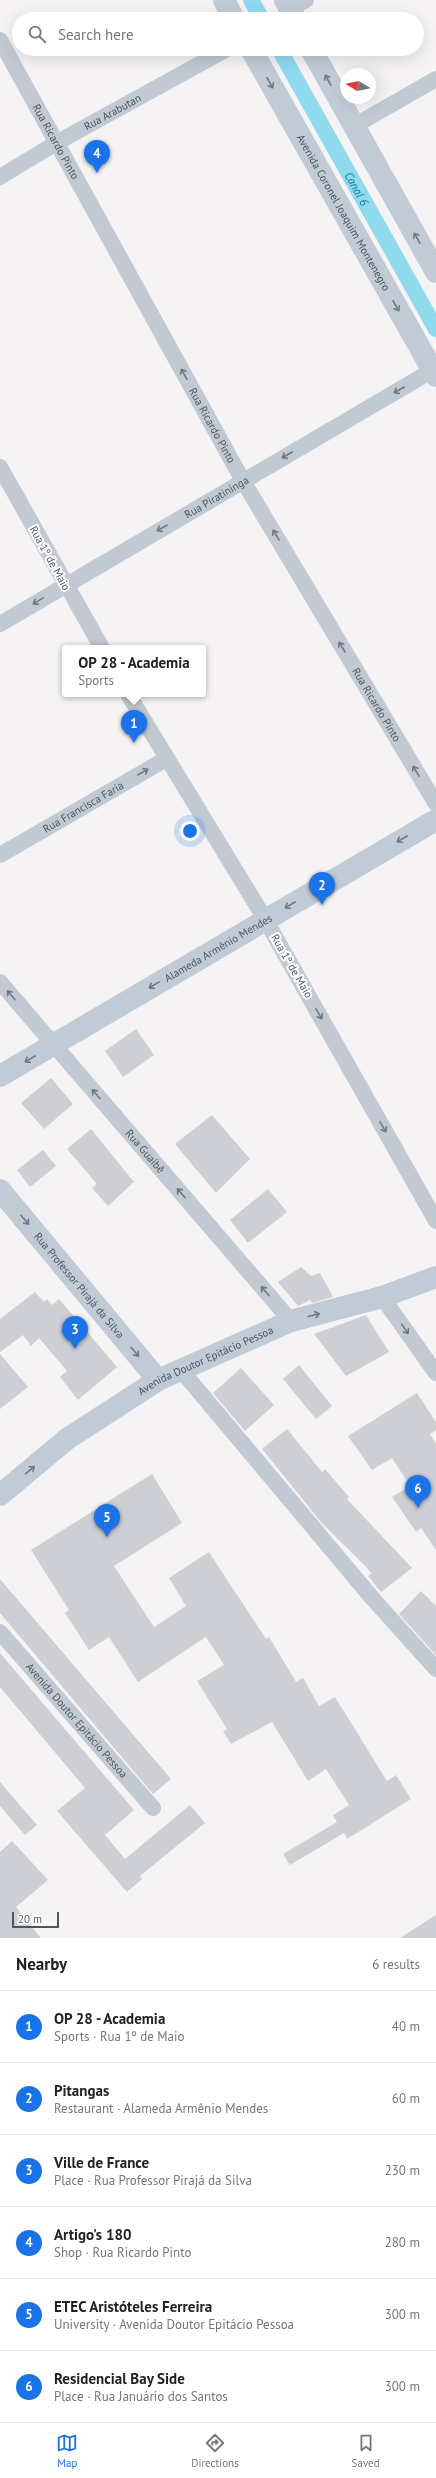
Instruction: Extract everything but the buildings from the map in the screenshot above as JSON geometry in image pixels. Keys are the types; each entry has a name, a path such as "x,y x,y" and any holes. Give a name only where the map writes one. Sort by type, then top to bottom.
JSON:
{"main road":[{"path":"224,0 230,12"},
{"name":"Avenida Coronel Joaquim Montenegro","path":"255,56 434,373"},
{"path":"315,56 436,272"},
{"name":"Alameda Armênio Mendes","path":"0,1076 265,919 436,820"},
{"name":"Rua Professor Pirajá da Silva","path":"0,1190 158,1380"},
{"name":"Avenida Doutor Epitácio Pessoa","path":"0,1495 67,1439 158,1380 291,1321 382,1297 436,1277"}],"street":[{"name":"Rua Ricardo Pinto","path":"0,40 243,481 436,804"},
{"name":"Rua Arabutan","path":"0,177 56,143 214,56"},
{"path":"354,126 436,79"},
{"name":"Rua Piratininga","path":"0,624 243,481 434,373"},
{"name":"Rua 1º de Maio","path":"0,467 65,585 100,645"},
{"name":"Rua 1º de Maio","path":"130,697 166,759 265,919 436,1221"},
{"name":"Rua Francisca Faria","path":"0,855 166,759"},
{"name":"Rua Guaíbê","path":"0,982 291,1321"},
{"path":"382,1297 436,1373"},
{"path":"181,1370 368,1593 436,1669"},
{"name":"Avenida Doutor Epitácio Pessoa","path":"0,1632 153,1808"}],"waterway":[{"name":"Canal 6","path":"251,0 258,12"},
{"name":"Canal 6","path":"283,56 436,329"}],"place":[{"name":"Artigo's 180","path":"97,173"},
{"name":"OP 28 - Academia","path":"134,743"},
{"name":"Pitangas","path":"322,905"},
{"name":"Ville de France","path":"75,1349"},
{"name":"Residencial Bay Side","path":"418,1508"},
{"name":"ETEC Aristóteles Ferreira","path":"107,1537"}]}
